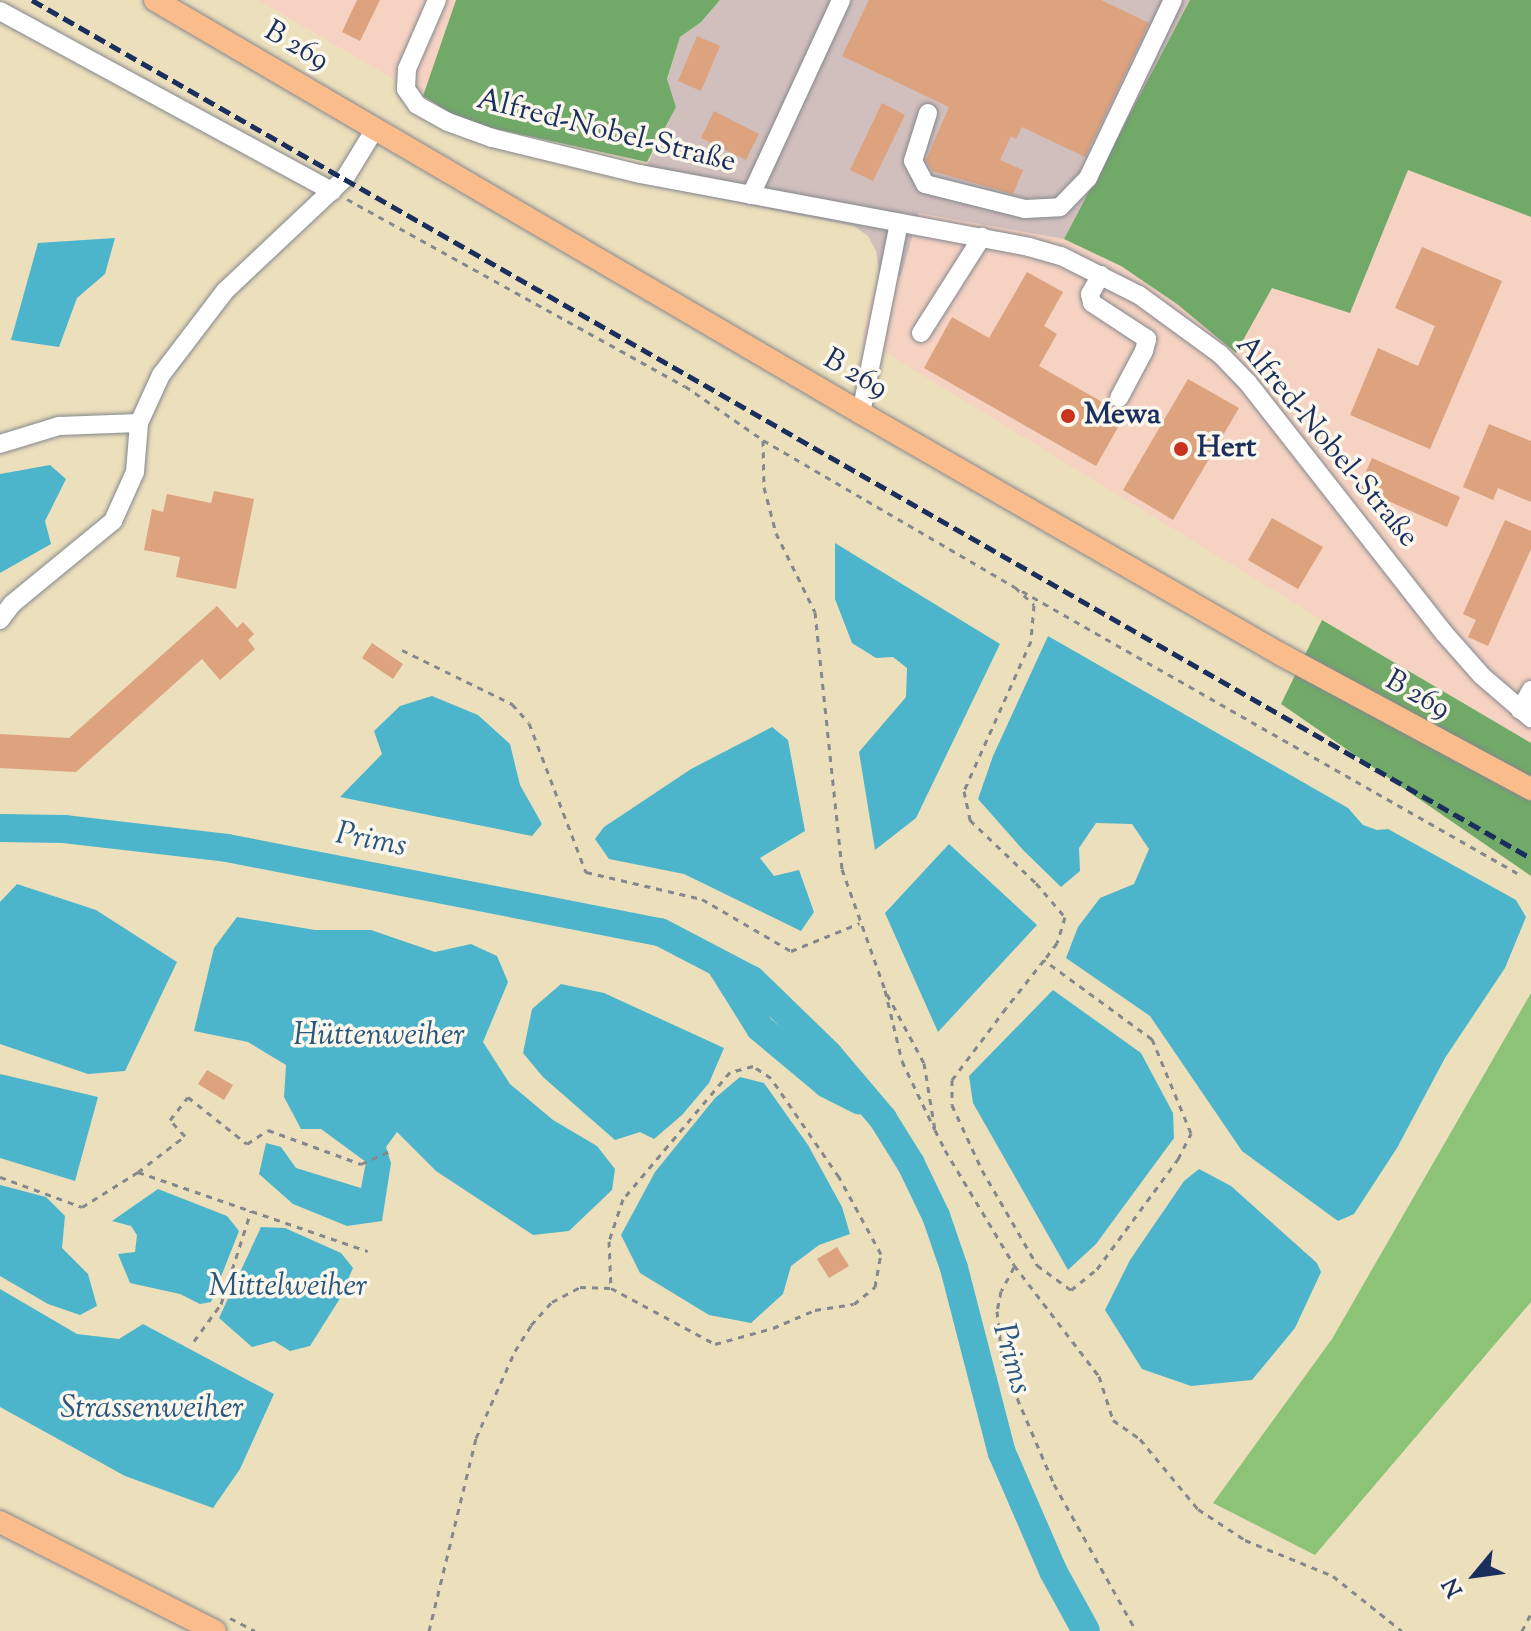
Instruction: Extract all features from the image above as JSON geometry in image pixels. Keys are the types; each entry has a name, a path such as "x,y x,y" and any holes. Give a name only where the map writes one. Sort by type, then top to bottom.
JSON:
{"main road":[{"name":"B 269","path":"155,0 1282,655 1531,789"},
{"path":"0,1522 215,1631"}],"street":[{"name":"Alfred-Nobel-Straße","path":"437,0 407,69 406,89 417,105 448,122 492,138 640,174 982,237 1061,256 1139,295 1220,354 1248,383 1444,633 1482,676 1525,714"},
{"path":"751,195 841,0"},
{"path":"928,113 913,161 925,184 1025,209 1060,207 1088,178 1173,0"},
{"path":"0,11 332,191"},
{"path":"0,620 12,604 113,521 135,472 139,423 161,375 225,291 345,178 375,129"},
{"path":"861,413 899,223"},
{"path":"921,333 982,237"},
{"path":"1101,275 1090,294 1092,303 1147,339 1144,351 1119,398"},
{"path":"0,444 59,426 139,423"},
{"path":"1525,714 1531,690"}],"path":[{"path":"332,191 685,386 763,440 1517,873"},
{"path":"763,440 764,487 776,533 815,612 842,869 885,990 902,1061 935,1130 1014,1265 1099,1376 1113,1420 1140,1439 1198,1509 1245,1540 1333,1576 1402,1631"},
{"path":"1015,587 1034,605 1031,641 964,791 970,820 1036,883 1065,917 1057,943 952,1080 952,1105 982,1170 1037,1265 1071,1290 1107,1256 1178,1159 1191,1133 1152,1039 1044,960"},
{"path":"402,650 512,704 529,723 586,872 702,899 791,951 860,923"},
{"path":"885,990 924,1063 935,1130"},
{"path":"429,1631 476,1438 515,1351 531,1325 552,1302 580,1287 611,1288 715,1344 815,1310 854,1304 875,1287 881,1254 839,1177 771,1078 753,1066 730,1072 623,1199 609,1241 611,1288"},
{"path":"0,1177 82,1207 138,1172 185,1136 170,1120 188,1097 247,1144 268,1130 361,1164 393,1150"},
{"path":"138,1172 368,1251"},
{"path":"194,1341 221,1304 251,1211"},
{"path":"1014,1265 1001,1291 997,1311 1003,1365 1054,1484 1136,1631"},
{"path":"1522,1631 1531,1613"}],"shaded area":[{"path":"258,0 456,0 423,96"},
{"path":"720,0 1190,0 1064,239 919,213 901,276 879,273 876,251 868,236 854,226 638,183 676,107 667,80 680,37 701,22"},
{"path":"1408,169 1531,217 1531,743 1322,620 862,338 879,273 901,276 919,212 1064,239 1121,266 1177,304 1272,288 1350,312"}],"green space":[{"path":"456,0 720,0 701,22 680,37 667,79 676,107 647,162 465,122 423,96"},
{"path":"1190,0 1531,0 1531,217 1408,170 1350,313 1272,288 1236,353 1177,304 1121,266 1064,239"},
{"path":"1322,620 1531,743 1531,876 1281,704"},
{"path":"1531,993 1531,1302 1315,1555 1213,1503 1332,1339"}],"water":[{"path":"115,238 105,274 77,298 59,347 11,340 38,243"},
{"path":"50,465 66,479 45,521 51,544 0,573 0,474"},
{"path":"835,543 1000,644 916,818 875,850 859,752 906,697 907,668 893,657 876,658 852,643 835,599"},
{"path":"1048,636 1348,808 1363,825 1377,830 1388,829 1516,900 1526,917 1505,968 1445,1058 1397,1148 1354,1214 1338,1221 1242,1151 1150,1016 1066,958 1078,927 1100,898 1134,884 1149,849 1132,824 1096,823 1079,848 1080,871 1061,887 978,799 993,756"},
{"path":"432,696 478,715 510,744 520,785 542,824 532,836 340,797 382,754 374,731 400,706"},
{"path":"772,727 788,740 805,831 760,858 774,876 799,870 814,912 801,931 684,874 609,859 595,839 604,827 691,769"},
{"path":"949,844 1037,925 938,1032 885,913"},
{"path":"17,884 96,910 177,962 125,1071 88,1074 0,1044 0,902"},
{"name":"Hüttenweiher","path":"237,917 315,930 371,930 435,952 471,944 497,956 508,982 483,1042 510,1084 553,1120 597,1146 615,1169 612,1190 569,1231 533,1235 436,1171 397,1132 386,1147 391,1163 382,1221 347,1226 293,1204 259,1174 266,1143 281,1147 296,1168 361,1188 366,1162 321,1129 301,1129 284,1097 286,1065 248,1042 194,1031 214,948"},
{"path":"561,984 604,993 724,1048 709,1083 682,1115 654,1139 640,1132 615,1140 543,1077 523,1053 532,1009"},
{"path":"1053,990 1141,1053 1173,1113 1174,1138 1096,1244 1068,1270 973,1103 969,1076"},
{"path":"0,1074 98,1097 75,1181 0,1158"},
{"path":"740,1077 764,1083 808,1145 842,1207 850,1234 819,1245 791,1266 783,1294 751,1323 709,1315 640,1273 621,1235 655,1172 715,1098"},
{"path":"1199,1169 1231,1186 1317,1263 1321,1272 1295,1328 1252,1380 1191,1386 1142,1369 1105,1310 1130,1260 1184,1181"},
{"path":"0,1185 46,1197 65,1216 62,1248 88,1274 97,1306 80,1315 48,1304 0,1276"},
{"path":"158,1189 227,1216 239,1231 211,1302 200,1304 180,1294 130,1283 118,1254 135,1252 137,1235 131,1226 112,1221"},
{"name":"Mittelweiher","path":"261,1227 285,1228 341,1253 353,1268 339,1300 310,1346 290,1351 274,1341 252,1347 219,1318"},
{"name":"Strassenweiher","path":"0,1289 77,1334 119,1339 143,1324 274,1394 240,1469 213,1508 125,1476 0,1407"}],"building":[{"path":"357,0 380,0 360,41 342,32"},
{"path":"869,0 1101,0 1149,23 1085,157 1022,127 1016,139 1011,136 1000,160 1023,170 1013,194 932,171 926,160 949,107 842,56"},
{"path":"697,36 720,46 701,91 678,81"},
{"path":"882,103 905,115 873,181 850,170"},
{"path":"714,111 759,134 746,160 701,138"},
{"path":"1422,247 1502,281 1430,449 1350,415 1378,348 1418,366 1435,326 1395,308"},
{"path":"1027,272 1063,292 1044,326 1057,334 1039,366 1125,415 1096,466 924,368 952,317 989,338"},
{"name":"Hert","path":"1188,379 1239,408 1173,520 1123,490"},
{"path":"1489,424 1531,441 1531,502 1498,488 1493,500 1463,487"},
{"path":"1372,458 1460,497 1447,527 1359,488"},
{"path":"214,491 254,499 236,589 176,577 180,557 144,550 152,509 163,512 167,494 211,503"},
{"path":"1272,518 1323,547 1298,589 1248,560"},
{"path":"1505,520 1531,531 1531,549 1488,646 1468,637 1476,620 1463,614"},
{"path":"217,606 237,628 243,622 254,634 248,640 255,649 220,680 202,659 76,772 0,768 0,734 69,738"},
{"path":"372,643 403,664 393,679 362,658"},
{"path":"207,1070 233,1085 224,1100 198,1084"},
{"path":"837,1247 849,1266 829,1278 817,1259"}],"waterway":[{"name":"Prims","path":"0,828 64,829 227,848 660,932 752,980 829,1055 883,1119 911,1164 936,1216 954,1268 1002,1453 1053,1571 1086,1631"},
{"name":"Prims","path":"720,964 760,1028 827,1084 859,1100"}],"railway":[{"path":"32,0 1531,858"}],"place":[{"name":"Mewa","path":"1068,416"},
{"name":"Hert","path":"1181,449"}]}
